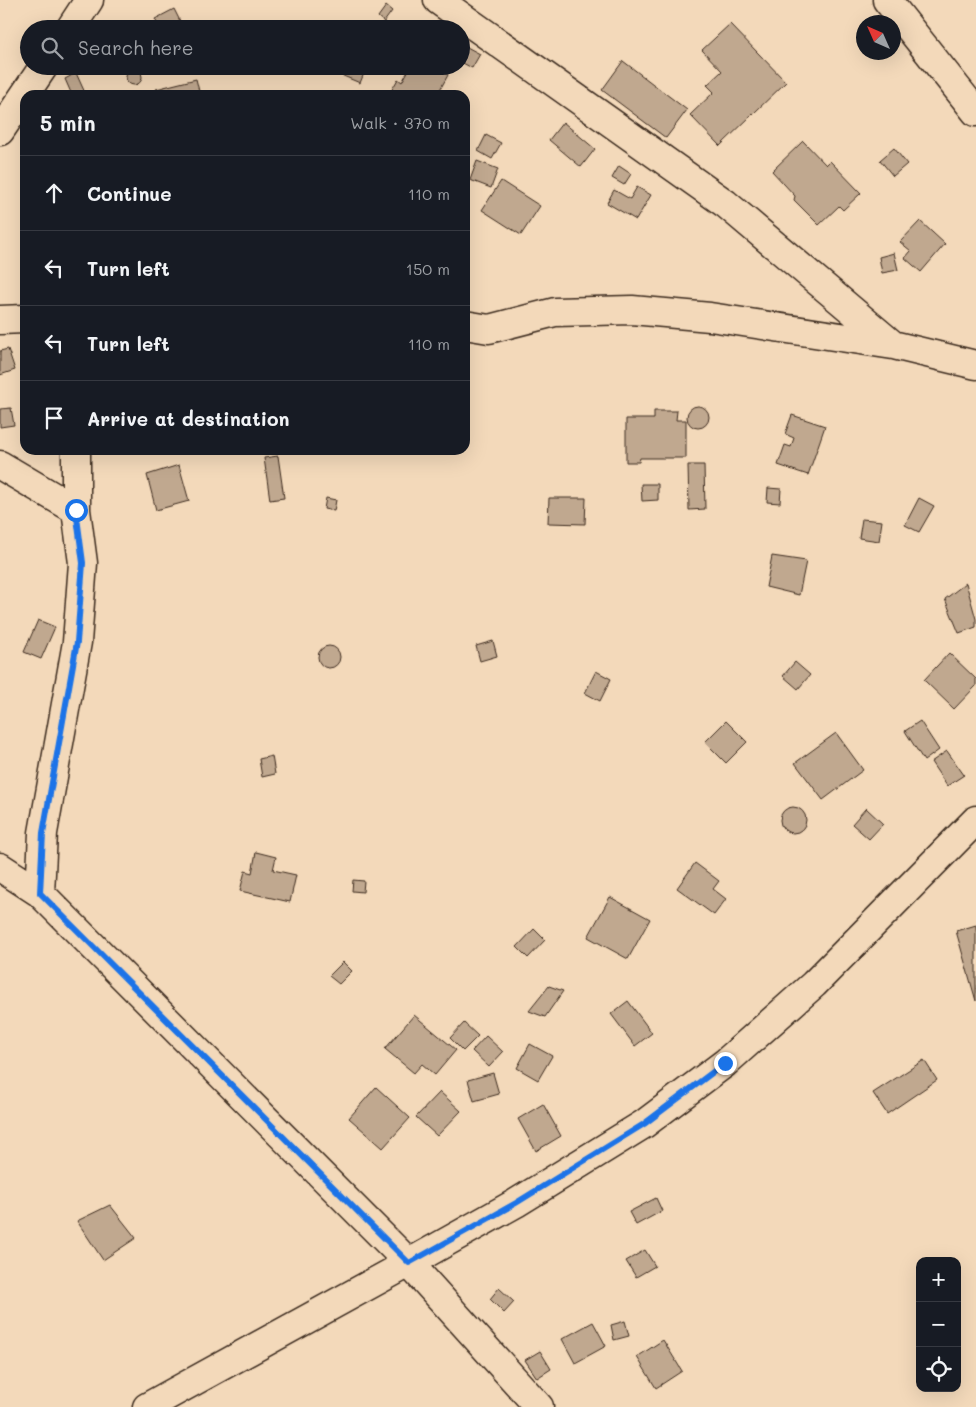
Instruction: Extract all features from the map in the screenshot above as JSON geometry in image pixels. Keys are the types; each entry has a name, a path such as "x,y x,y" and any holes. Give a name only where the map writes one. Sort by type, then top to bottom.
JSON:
{"street":[{"path":"76,20 89,0"},
{"path":"438,0 466,20"},
{"path":"886,0 976,112"},
{"path":"470,23 726,204 893,346"},
{"path":"28,90 38,75"},
{"path":"0,131 20,101"},
{"path":"470,326 489,329 555,312 632,310 710,317 893,346 976,364"},
{"path":"0,320 20,319"},
{"path":"40,893 43,833 77,642 83,563 76,510 76,455"},
{"path":"0,465 76,510"},
{"path":"147,1407 516,1203 644,1124 725,1063 814,984 976,820"},
{"path":"0,867 40,893 409,1263 539,1407"}],"building":[{"path":"386,6 392,11 385,20 378,17"},
{"path":"174,9 180,20 156,20"},
{"path":"730,24 786,82 720,146 690,115 714,92 707,85 722,71 702,50"},
{"path":"470,49 480,54 472,68 470,67"},
{"path":"623,61 687,110 666,138 602,90"},
{"path":"77,75 84,90 70,90 65,79"},
{"path":"127,75 141,75 141,80 134,85 126,77"},
{"path":"341,75 363,75 360,83"},
{"path":"406,75 448,75 440,90 392,90 398,79 402,82"},
{"path":"196,79 199,90 156,90"},
{"path":"563,122 595,149 581,167 549,140"},
{"path":"486,135 501,143 492,159 478,151"},
{"path":"803,141 826,165 830,161 861,193 843,210 839,206 819,225 794,200 795,196 772,171"},
{"path":"894,148 907,164 893,176 880,160"},
{"path":"477,161 498,169 491,188 470,180"},
{"path":"619,166 631,174 624,185 612,178"},
{"path":"501,181 540,206 521,235 482,210"},
{"path":"637,187 651,195 636,220 607,203 614,190 630,199"},
{"path":"920,221 945,244 921,272 905,258 911,251 900,242"},
{"path":"894,253 898,270 882,273 879,257"},
{"path":"8,349 15,370 0,375 0,351"},
{"path":"698,406 706,409 709,417 706,425 698,428 690,425 687,417 690,409"},
{"path":"11,408 14,425 0,427 0,409"},
{"path":"654,411 677,411 676,420 686,420 686,458 640,458 639,462 626,462 626,419 654,419"},
{"path":"792,415 825,426 808,475 778,465 785,445 791,447 794,438 785,434"},
{"path":"278,456 284,498 270,500 264,458"},
{"path":"179,465 189,501 156,510 147,475"},
{"path":"688,465 704,465 705,509 689,510"},
{"path":"641,484 658,484 658,500 642,501"},
{"path":"768,488 781,489 780,503 767,502"},
{"path":"326,498 336,500 334,511 324,509"},
{"path":"549,498 586,498 585,524 548,523"},
{"path":"919,498 934,506 919,532 905,525"},
{"path":"862,519 882,521 879,541 859,538"},
{"path":"772,556 806,561 799,595 766,587"},
{"path":"966,583 976,619 976,627 959,633 945,599"},
{"path":"38,620 55,627 41,659 24,652"},
{"path":"493,641 497,656 480,661 476,646"},
{"path":"329,646 337,649 340,657 337,665 329,668 321,665 318,657 321,649"},
{"path":"949,653 976,679 976,686 954,709 924,680"},
{"path":"795,662 810,675 798,689 783,676"},
{"path":"596,671 611,679 600,701 585,693"},
{"path":"726,721 747,742 726,763 705,742"},
{"path":"920,721 939,750 924,761 905,731"},
{"path":"836,733 863,770 823,800 795,763"},
{"path":"947,751 964,775 947,786 931,762"},
{"path":"272,756 275,774 262,777 259,759"},
{"path":"793,807 803,810 806,820 803,830 793,833 783,830 780,820 783,810"},
{"path":"866,808 883,824 869,839 852,824"},
{"path":"256,852 276,857 273,870 296,875 290,902 240,891 245,871 252,873"},
{"path":"695,863 719,881 713,889 726,899 714,915 677,888"},
{"path":"353,880 364,881 363,892 352,891"},
{"path":"610,897 650,919 628,959 588,937"},
{"path":"976,925 976,1001 956,931"},
{"path":"534,929 545,940 528,958 517,947"},
{"path":"343,962 352,971 339,984 329,976"},
{"path":"549,986 563,991 545,1017 529,1011"},
{"path":"628,1001 652,1033 635,1046 611,1014"},
{"path":"414,1015 456,1050 435,1075 422,1064 414,1073 385,1049"},
{"path":"464,1023 478,1036 463,1051 450,1038"},
{"path":"486,1036 503,1052 489,1067 472,1051"},
{"path":"530,1044 552,1056 538,1080 517,1068"},
{"path":"924,1060 937,1080 887,1114 873,1093"},
{"path":"493,1073 499,1094 474,1101 468,1080"},
{"path":"376,1087 410,1118 383,1148 349,1118"},
{"path":"440,1092 461,1111 437,1136 416,1117"},
{"path":"543,1104 561,1136 536,1151 518,1119"},
{"path":"656,1198 662,1211 636,1225 629,1212"},
{"path":"110,1205 136,1238 103,1260 77,1221"},
{"path":"645,1250 655,1266 636,1277 626,1261"},
{"path":"499,1288 514,1302 504,1313 490,1299"},
{"path":"625,1321 629,1336 614,1340 611,1325"},
{"path":"593,1322 606,1346 575,1363 562,1339"},
{"path":"663,1340 682,1371 656,1388 637,1357"},
{"path":"540,1351 551,1369 537,1378 525,1360"}],"route":[{"path":"76,510 83,563 77,642 43,833 40,893 409,1263 516,1203 644,1124 725,1063"}]}
